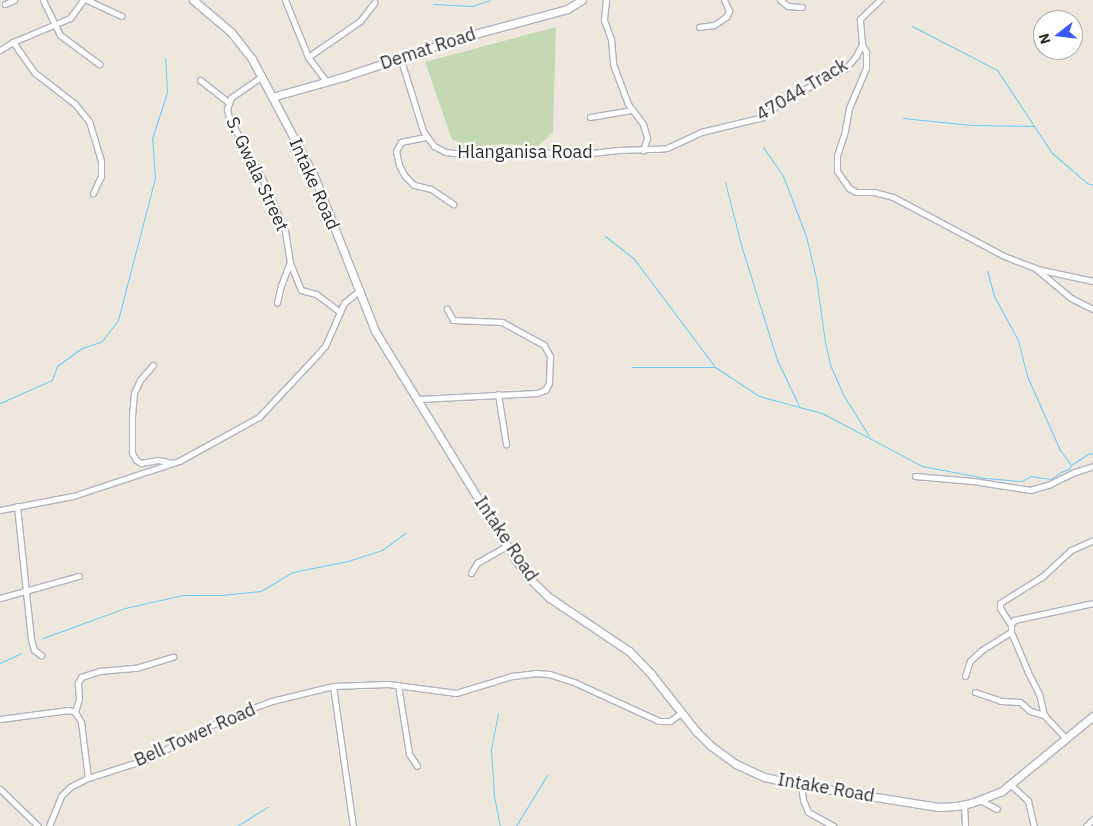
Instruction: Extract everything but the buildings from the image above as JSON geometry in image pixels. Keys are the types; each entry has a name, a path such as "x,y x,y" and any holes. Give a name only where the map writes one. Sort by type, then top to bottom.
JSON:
{"street":[{"path":"5,4 14,0"},
{"path":"43,0 54,25 66,40 99,64"},
{"path":"0,50 13,42 70,18 85,0 122,16"},
{"name":"Intake Road","path":"193,0 231,32 252,59 262,76 314,176 380,339 419,399 507,546 529,578 550,598 629,651 651,674 681,713 711,746 736,764 764,776 802,785 938,807 964,805 980,800 1010,784 1093,716"},
{"path":"285,0 308,57 326,81"},
{"name":"Demat Road","path":"272,97 456,39 567,9 582,0"},
{"path":"606,0 604,20 612,44 613,64 628,104 642,121 646,132 643,150"},
{"path":"699,27 714,24 726,17 729,12 724,0"},
{"path":"780,0 788,6 802,7"},
{"name":"47044 Track","path":"682,141 701,132 763,117 785,99 846,68 856,56 862,44 860,19 880,0"},
{"path":"308,57 360,21 375,2"},
{"path":"13,42 35,73 75,104 89,121 101,161 101,176 93,194"},
{"path":"862,44 866,52 866,68 849,108 845,131 837,155 836,167 842,179 856,192 874,192 893,197 1004,256 1035,268 1093,281"},
{"path":"400,57 426,137 401,142 396,151 399,165 404,175 414,185 431,189 453,204"},
{"name":"S. Gwala Street","path":"262,76 228,102 229,118 267,188 283,224 290,262 301,290 316,294 340,312"},
{"name":"S. Gwala Street","path":"200,80 228,102"},
{"path":"590,117 632,110"},
{"name":"Hlanganisa Road","path":"426,137 439,149 455,154 529,150 573,155 619,150 666,148 682,141"},
{"path":"277,303 281,285 290,262"},
{"path":"1035,268 1071,298 1093,309"},
{"path":"0,510 73,496 173,463 265,412 325,346 340,312 349,298 360,290"},
{"path":"419,399 537,393 545,390 549,383 549,350 510,325 502,322 458,321 450,317 447,309"},
{"path":"153,365 140,380 134,393 132,453 136,460 141,463 158,460 173,463"},
{"path":"498,394 506,444"},
{"path":"915,476 973,481 1030,490 1048,485 1093,466"},
{"path":"17,506 31,639 34,650 41,655"},
{"path":"1011,625 1000,608 1000,603 1043,576 1071,550 1093,540"},
{"path":"471,572 477,563 507,546"},
{"path":"0,598 79,576"},
{"path":"1066,739 1044,715 1039,694 1011,632 1011,625 1014,620 1065,611 1093,603"},
{"path":"965,676 970,661 982,650 1011,632"},
{"path":"75,712 79,699 78,683 81,677 88,673 136,668 173,657"},
{"name":"Bell Tower Road","path":"49,826 64,791 88,778 150,758 207,727 250,709 333,686 398,685 456,693 524,674 542,674 576,683 659,721 670,721 681,713"},
{"path":"398,685 409,754 417,766"},
{"path":"333,686 353,826"},
{"path":"975,692 1001,701 1018,700 1030,711 1044,715"},
{"path":"0,719 68,710 75,712 81,722 88,778"},
{"path":"1010,784 1028,801 1034,826"},
{"path":"802,785 803,800 808,812 832,826"},
{"path":"0,789 38,826"},
{"path":"980,800 997,809"},
{"path":"964,805 965,826"},
{"path":"1086,826 1093,820"}],"green space":[{"path":"556,27 553,132 538,146 502,144 461,148 460,142 452,140 425,62"}],"waterway":[{"path":"433,4 472,6 490,0"},
{"path":"912,26 997,70 1052,153 1087,183 1093,185"},
{"path":"0,403 52,380 57,366 82,348 101,342 118,320 155,178 152,139 167,92 165,58"},
{"path":"903,118 972,125 1034,126"},
{"path":"763,147 783,176 806,236 816,278 825,342 831,367 844,396 869,436"},
{"path":"725,182 742,248 777,360 799,406"},
{"path":"605,236 634,259 715,367 759,396 822,413 922,466 985,478 1022,481 1031,476 1051,479 1069,469 1071,465 1088,454 1093,453"},
{"path":"987,271 994,296 1018,340 1027,376 1060,450 1070,464"},
{"path":"632,367 714,367"},
{"path":"43,638 125,608 183,595 222,595 261,591 293,572 348,561 382,550 405,533"},
{"path":"0,663 21,653"},
{"path":"498,713 491,750 494,796 500,826"},
{"path":"516,826 547,775"},
{"path":"237,826 267,807"}]}
